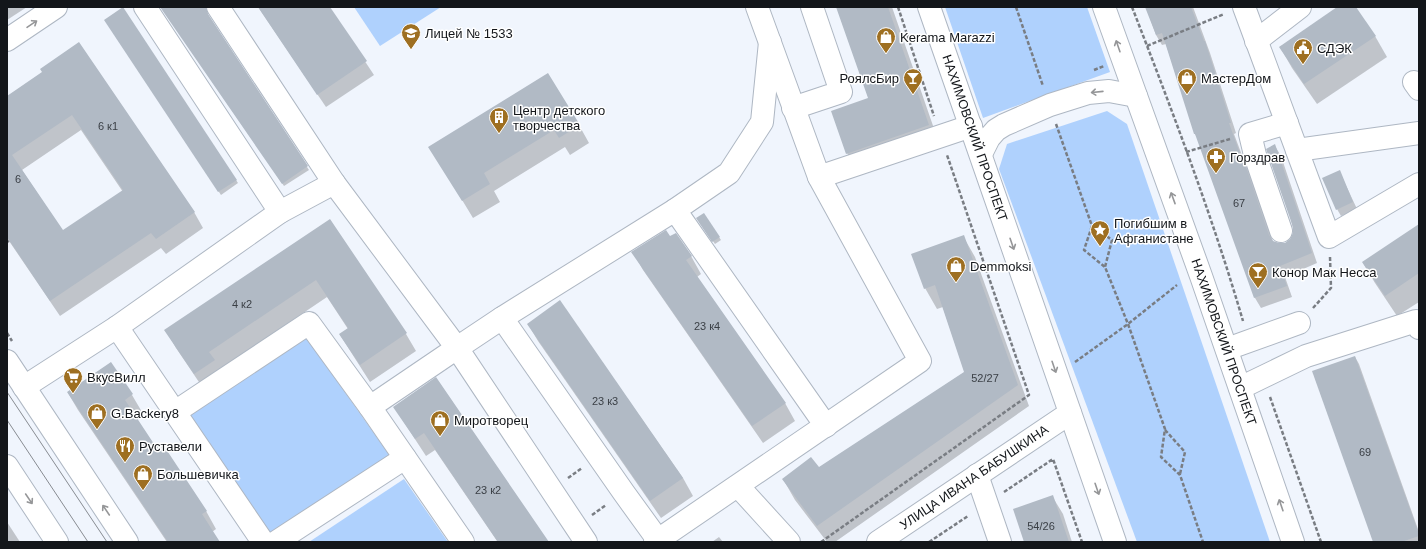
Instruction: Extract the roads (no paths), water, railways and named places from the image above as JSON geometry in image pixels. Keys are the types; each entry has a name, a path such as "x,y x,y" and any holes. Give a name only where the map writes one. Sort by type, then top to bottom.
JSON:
{"main road":[{"path":"7,40 56,7"},
{"path":"145,7 280,212"},
{"path":"218,7 334,183 456,348 580,534"},
{"path":"502,318 656,541 920,361 819,178 757,7"},
{"path":"793,108 841,92 812,7"},
{"name":"НАХИМОВСКИЙ ПРОСПЕКТ","path":"929,7 1115,542"},
{"name":"НАХИМОВСКИЙ ПРОСПЕКТ","path":"1104,7 1202,276 1293,542"},
{"path":"1256,41 1300,7"},
{"path":"1236,10 1256,41 1329,237 1419,184"},
{"path":"370,407 502,318 675,210 729,173 762,122 770,42"},
{"path":"981,154 988,138 996,130 1050,105 1088,93 1109,91 1136,96"},
{"path":"1281,230 1250,134 1287,123"},
{"path":"819,178 971,126"},
{"path":"1297,150 1419,132"},
{"path":"24,387 117,327 280,212 334,183"},
{"path":"675,210 826,426"},
{"path":"1240,388 1306,356 1416,321 1419,328"},
{"path":"175,412 309,323 370,407 463,542"},
{"path":"1226,349 1299,323"},
{"path":"117,327 263,542"},
{"path":"7,361 127,542"},
{"name":"УЛИЦА ИВАНА БАБУШКИНА","path":"878,542 1070,413"},
{"path":"276,542 405,458"},
{"path":"7,466 57,542"},
{"path":"977,475 1000,542"},
{"path":"738,486 789,542"}],"tram line":[{"path":"7,392 107,542"},
{"path":"7,420 88,542"}],"place":[{"name":"Лицей № 1533","path":"411,50"},
{"name":"Kerama Marazzi","path":"886,54"},
{"name":"СДЭК","path":"1303,65"},
{"name":"РоялсБир","path":"913,95"},
{"name":"МастерДом","path":"1187,95"},
{"name":"Центр детского творчества","path":"499,134"},
{"name":"Горздрав","path":"1216,174"},
{"name":"Погибшим в Афганистане","path":"1100,247"},
{"name":"Demmoksi","path":"956,283"},
{"name":"Конор Мак Несса","path":"1258,289"},
{"name":"ВкусВилл","path":"73,394"},
{"name":"G.Backery8","path":"97,430"},
{"name":"Миротворец","path":"440,437"},
{"name":"Руставели","path":"125,463"},
{"name":"Большевичка","path":"143,491"}]}
